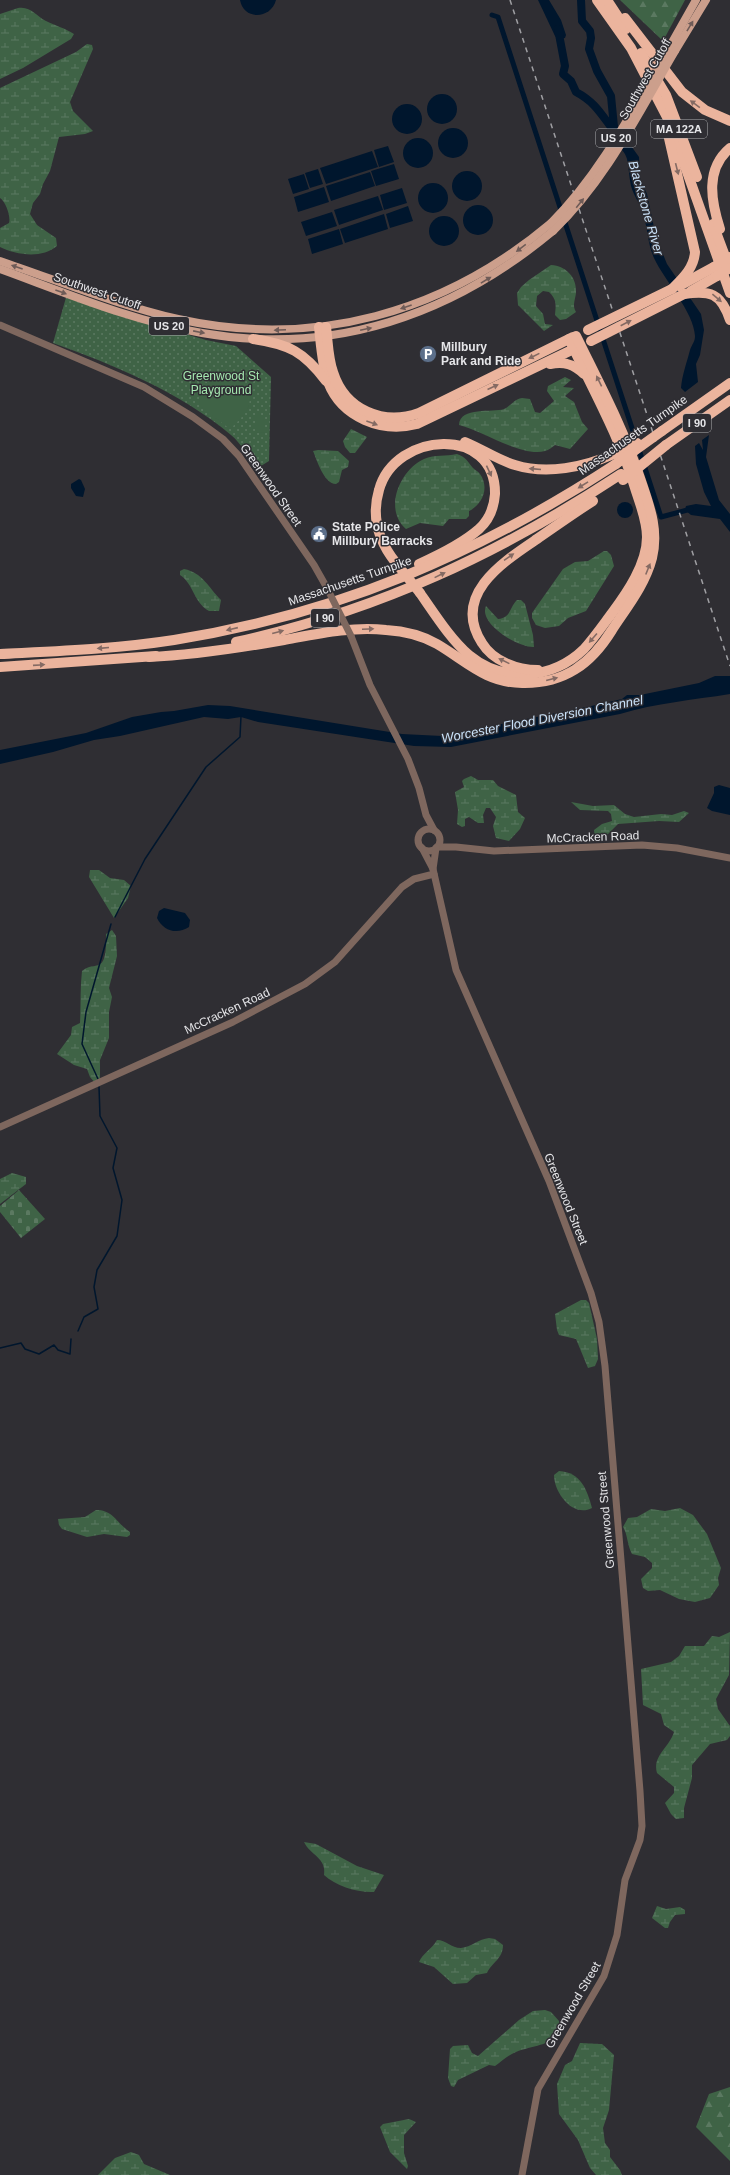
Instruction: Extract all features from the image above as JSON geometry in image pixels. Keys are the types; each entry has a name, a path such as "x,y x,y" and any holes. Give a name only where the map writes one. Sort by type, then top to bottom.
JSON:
{"highway":[{"name":"MA 122A","path":"597,0 631,48 661,104 680,150 730,294"},
{"name":"MA 122A","path":"608,0 655,74 666,95 688,150 730,268"},
{"path":"608,0 682,92 706,110 730,121"},
{"path":"661,104 662,115 695,243 695,258 688,287"},
{"path":"730,148 716,166 712,188 713,210 730,264"},
{"path":"716,272 730,257"},
{"path":"253,339 275,342 303,355 315,366 348,410 370,423 384,427 404,427 417,424 469,397 540,366 592,341 716,272 730,268"},
{"path":"323,331 333,372 343,393 362,410 379,417 394,419 419,413 672,289 688,287 713,294 724,306 730,320"},
{"path":"323,331 325,369 333,391"},
{"path":"572,337 587,376 621,445 643,514 647,539 642,562 617,607 583,649 563,664 536,673 521,675 507,674 489,668 469,655 460,646 378,546 372,526 372,496 378,478 386,466 397,455 412,445 436,439 459,440 515,465 534,469 550,469 615,459"},
{"path":"150,656 207,653 354,630 387,630 420,637 436,644 476,671 503,681 534,683 563,676 586,662 603,645 642,584 651,562 655,535 651,509 622,428 577,348"},
{"path":"540,366 558,362 567,363 574,366 587,376"},
{"name":"Massachusetts Turnpike","path":"0,654 100,648 173,640 258,623 338,601 433,565 493,537 545,508 615,459 662,431 727,385"},
{"name":"Massachusetts Turnpike","path":"0,668 150,656 212,647 271,634 346,612 400,593 514,540 561,513 622,477 729,400"},
{"path":"338,601 357,590 435,557 479,529 491,513 495,488 486,464 472,452 455,445 443,444 426,446 402,457 389,471 380,488 376,514 380,537 394,565"},
{"path":"555,667 534,670 506,664 485,648 476,632 474,622 474,603 487,576 501,563 622,477"},
{"path":"417,594 457,650 487,675"}],"main road":[{"name":"Southwest Cutoff","path":"0,261 124,304 192,322 254,330 323,331 372,328 432,308 466,292 502,271 552,227 574,210 602,175 672,48 696,0"},
{"name":"Southwest Cutoff","path":"672,48 706,0"},
{"name":"Southwest Cutoff","path":"0,269 143,319 202,333 253,339 276,339 323,331"}],"street":[{"name":"Greenwood Street","path":"0,325 20,335 93,364 144,387 193,417 223,439 239,456 314,565 327,588 351,636 370,685 402,747 419,787 426,815 437,833"},
{"name":"Greenwood Street","path":"422,832 426,815"},
{"path":"428,829 437,833 440,842 436,848 429,850 422,848 418,840 422,832 428,829"},
{"name":"McCracken Road","path":"437,833 456,847"},
{"name":"McCracken Road","path":"436,848 456,847 494,851 642,845 677,848 730,858"},
{"name":"Greenwood Street","path":"422,848 433,872 456,970 549,1181 597,1316 605,1366 641,1800 640,1840 625,1880 617,1935 610,1962 604,1976 538,2089 533,2108 522,2175"},
{"name":"Greenwood Street","path":"433,872 436,848"},
{"name":"McCracken Road","path":"0,1127 233,1022 292,992 335,962 402,887 414,879 433,872"}],"green space":[{"path":"620,0 685,0 663,41"},
{"path":"18,8 26,8 42,19 74,34 71,39 23,68 0,79 0,14"},
{"path":"87,44 92,45 93,49 70,102 73,111 93,131 85,134 59,137 50,171 43,184 40,194 33,203 30,214 37,225 56,238 57,246 44,253 37,254 21,254 6,250 0,247 0,228 9,223 9,214 6,206 0,198 0,88 76,52"},
{"path":"551,265 566,270 570,273 575,282 576,293 574,305 576,312 566,319 560,320 555,315 555,300 549,292 543,291 537,296 536,306 543,314 545,324 553,325 544,331 518,305 517,293 529,280"},
{"name":"Greenwood St Playground","path":"67,294 114,313 206,340 236,346 271,377 269,461 256,469 235,438 190,406 123,370 53,343"},
{"path":"222,368 241,375 248,392 249,399 247,410 230,429 200,406 199,399"},
{"path":"565,377 571,380 563,387 574,388 565,396 574,402 582,422 588,429 570,449 555,445 545,451 525,451 459,425 461,419 465,415 478,411 504,409 522,398 530,399 535,412 540,413 554,401 547,391 548,386"},
{"path":"256,415 265,415 265,433 256,432"},
{"path":"351,429 367,437 355,453 350,453 345,447 343,441"},
{"path":"313,451 338,451 349,461 348,467 342,470 339,482 336,484 328,480 322,471"},
{"path":"457,454 462,456 483,479 483,496 478,505 469,511 469,516 466,519 449,519 443,526 420,523 406,529 399,521 395,501 397,491 408,472 415,464 424,459"},
{"path":"604,551 607,551 611,555 614,566 586,611 568,618 559,626 545,628 536,625 532,618 532,613 563,569 575,562 588,561"},
{"path":"184,569 201,577 221,600 219,611 209,611 200,603 188,583 180,575 180,571"},
{"path":"517,600 521,600 525,604 533,635 534,647 519,644 501,634 488,620 485,613 486,606 498,619 505,617 508,615"},
{"path":"471,776 478,780 493,780 498,786 516,795 518,812 525,818 520,829 509,841 496,838 493,826 496,817 490,808 486,808 483,815 484,823 478,823 469,817 465,819 465,826 462,827 457,824 458,810 455,792 464,787 462,781 464,779"},
{"path":"571,802 593,806 614,805 625,814 634,817 661,814 672,815 684,811 689,813 679,822 659,821 618,824 604,838 598,840 595,839 594,830 602,824 612,821 611,814 608,811 580,810"},
{"path":"90,870 99,870 110,878 124,880 131,886 128,898 114,918 89,877"},
{"path":"112,930 116,936 117,956 109,988 112,997 109,1012 109,1038 100,1060 100,1079 96,1084 90,1077 87,1069 74,1065 57,1054 71,1035 72,1027 80,1023 82,971 102,962 106,950 106,934"},
{"path":"12,1173 26,1177 26,1184 0,1204 0,1179"},
{"path":"19,1190 45,1219 21,1238 0,1212 0,1206"},
{"path":"581,1300 586,1300 589,1303 597,1339 598,1359 595,1366 588,1368 576,1339 559,1335 555,1314"},
{"path":"559,1471 567,1472 578,1478 588,1495 592,1508 578,1510 566,1502 557,1489 555,1482 554,1475"},
{"path":"680,1508 693,1515 707,1534 721,1568 718,1578 719,1585 710,1598 695,1602 679,1599 660,1590 648,1591 643,1588 641,1579 652,1568 652,1563 645,1557 632,1554 623,1527 628,1518 637,1517 651,1509 665,1511"},
{"path":"96,1510 107,1512 130,1532 130,1535 127,1537 104,1534 87,1537 62,1529 59,1525 58,1519 85,1517"},
{"path":"730,1632 729,1675 716,1699 718,1709 730,1726 730,1736 727,1740 710,1744 692,1765 692,1778 684,1808 684,1818 676,1819 671,1814 665,1803 674,1793 674,1787 657,1773 656,1767 659,1757 672,1738 674,1732 664,1725 661,1714 643,1705 641,1669 671,1662 679,1656 685,1646 704,1646 712,1636 719,1637"},
{"path":"304,1842 316,1844 357,1866 384,1875 374,1892 348,1888 324,1875 323,1864"},
{"path":"657,1906 666,1909 680,1907 685,1910 685,1914 675,1915 668,1928 665,1928 652,1918"},
{"path":"489,1938 495,1939 503,1945 503,1950 487,1973 476,1975 467,1983 453,1984 434,1967 419,1962 437,1940 443,1941 457,1948 461,1948"},
{"path":"545,2010 551,2012 559,2021 558,2029 555,2036 551,2040 538,2046 513,2053 495,2066 489,2065 458,2080 454,2087 451,2086 448,2078 450,2049 453,2046 468,2045 472,2053 478,2056 519,2020 533,2011"},
{"path":"580,2043 602,2044 614,2055 609,2110 603,2128 605,2143 610,2150 610,2157 622,2175 596,2175 590,2168 578,2140 559,2114 557,2084 565,2065 572,2061"},
{"path":"730,2087 730,2161 696,2127 709,2094"},
{"path":"409,2119 416,2122 404,2135 404,2153 408,2166 407,2169 390,2152 380,2127 383,2124"},
{"path":"131,2152 139,2155 144,2164 170,2175 98,2175 115,2158"}],"water":[{"path":"240,0 276,0 269,11 258,15 247,12 242,7"},
{"path":"538,0 549,0 561,20 566,35 565,38 558,39 555,36"},
{"path":"442,94 448,95 456,103 456,115 448,123 442,124 436,123 428,115 427,109 428,103 436,95"},
{"path":"407,104 413,105 421,113 421,125 413,133 407,134 401,133 393,125 392,119 393,113 401,105"},
{"path":"614,116 619,129 639,157 640,178 647,194 656,237 667,264 701,314 704,330 700,355 696,364 698,382 685,392 681,388 683,373 695,336 693,327 690,317 652,253 643,213 631,186 627,159 625,154 613,141 608,131 608,125 611,117"},
{"path":"453,128 459,129 467,137 467,149 459,157 453,158 447,157 439,149 438,143 439,137 447,129"},
{"path":"418,138 424,139 432,147 432,159 424,167 418,168 412,167 404,159 403,153 404,147 412,139"},
{"path":"388,146 394,162 379,167 374,150"},
{"path":"372,151 378,167 326,184 320,168"},
{"path":"394,164 399,179 376,186 371,171"},
{"path":"318,169 323,184 310,188 305,173"},
{"path":"467,171 473,172 481,180 481,192 473,200 467,201 461,200 453,192 452,186 453,180 461,172"},
{"path":"370,172 375,186 331,201 326,186"},
{"path":"304,174 309,189 293,194 288,179"},
{"path":"433,183 439,184 447,192 447,204 439,212 433,213 427,212 419,204 418,198 419,192 427,184"},
{"path":"324,187 329,202 298,212 294,197"},
{"path":"402,188 407,203 384,210 380,195"},
{"path":"378,196 383,210 339,225 334,210"},
{"path":"478,205 484,206 492,214 492,226 484,234 478,235 472,234 464,226 463,220 464,214 472,206"},
{"path":"408,206 413,221 390,228 386,214"},
{"path":"332,212 337,226 306,236 301,222"},
{"path":"384,214 388,229 345,243 340,229"},
{"path":"444,216 450,217 458,225 458,237 450,245 444,246 438,245 430,237 429,231 430,225 438,217"},
{"path":"339,229 343,244 312,254 308,239"},
{"path":"709,435 706,457 719,500 730,514 730,532 720,519 691,515 685,510 686,506 696,504 711,506 704,492 696,464 695,446 699,443 703,450 702,440"},
{"path":"79,479 81,480 85,489 83,497 76,496 71,488 71,484"},
{"path":"625,502 632,507 633,510 628,517 625,518 618,513 617,510 622,503"},
{"name":"Worcester Flood Diversion Channel","path":"715,676 730,676 730,694 661,704 620,714 451,747 414,746 258,722 241,717 228,719 204,717 120,736 94,740 53,752 0,764 0,750 86,733 132,717 208,705 230,706 402,734 442,736 591,706 622,699 627,695 640,695 699,683"},
{"path":"719,785 730,788 730,815 712,811 707,808 714,793 714,787"},
{"path":"164,908 185,913 190,920 189,927 180,931 175,931 167,929 163,926 157,918 159,911"}],"waterway":[{"name":"Blackstone River","path":"581,0 582,21 590,31 591,38 589,49 597,71 611,96 614,127"},
{"path":"492,15 498,17 661,517 691,509"},
{"name":"Blackstone River","path":"558,29 565,66 563,74 571,81 576,92 593,104 614,131"},
{"path":"115,917 145,859 206,767 240,737 241,716"},
{"path":"98,1079 82,1044 86,1012 111,924"},
{"path":"78,1331 84,1317 98,1309 94,1287 97,1270 117,1236 122,1200 113,1168 117,1148 100,1116 99,1087"},
{"path":"0,1348 21,1343 25,1349 39,1354 54,1345 58,1350 70,1354 71,1339"}],"railway":[{"path":"510,0 730,666"}],"place":[{"name":"Millbury Park and Ride","path":"428,354"},
{"name":"State Police Millbury Barracks","path":"319,534"}]}
